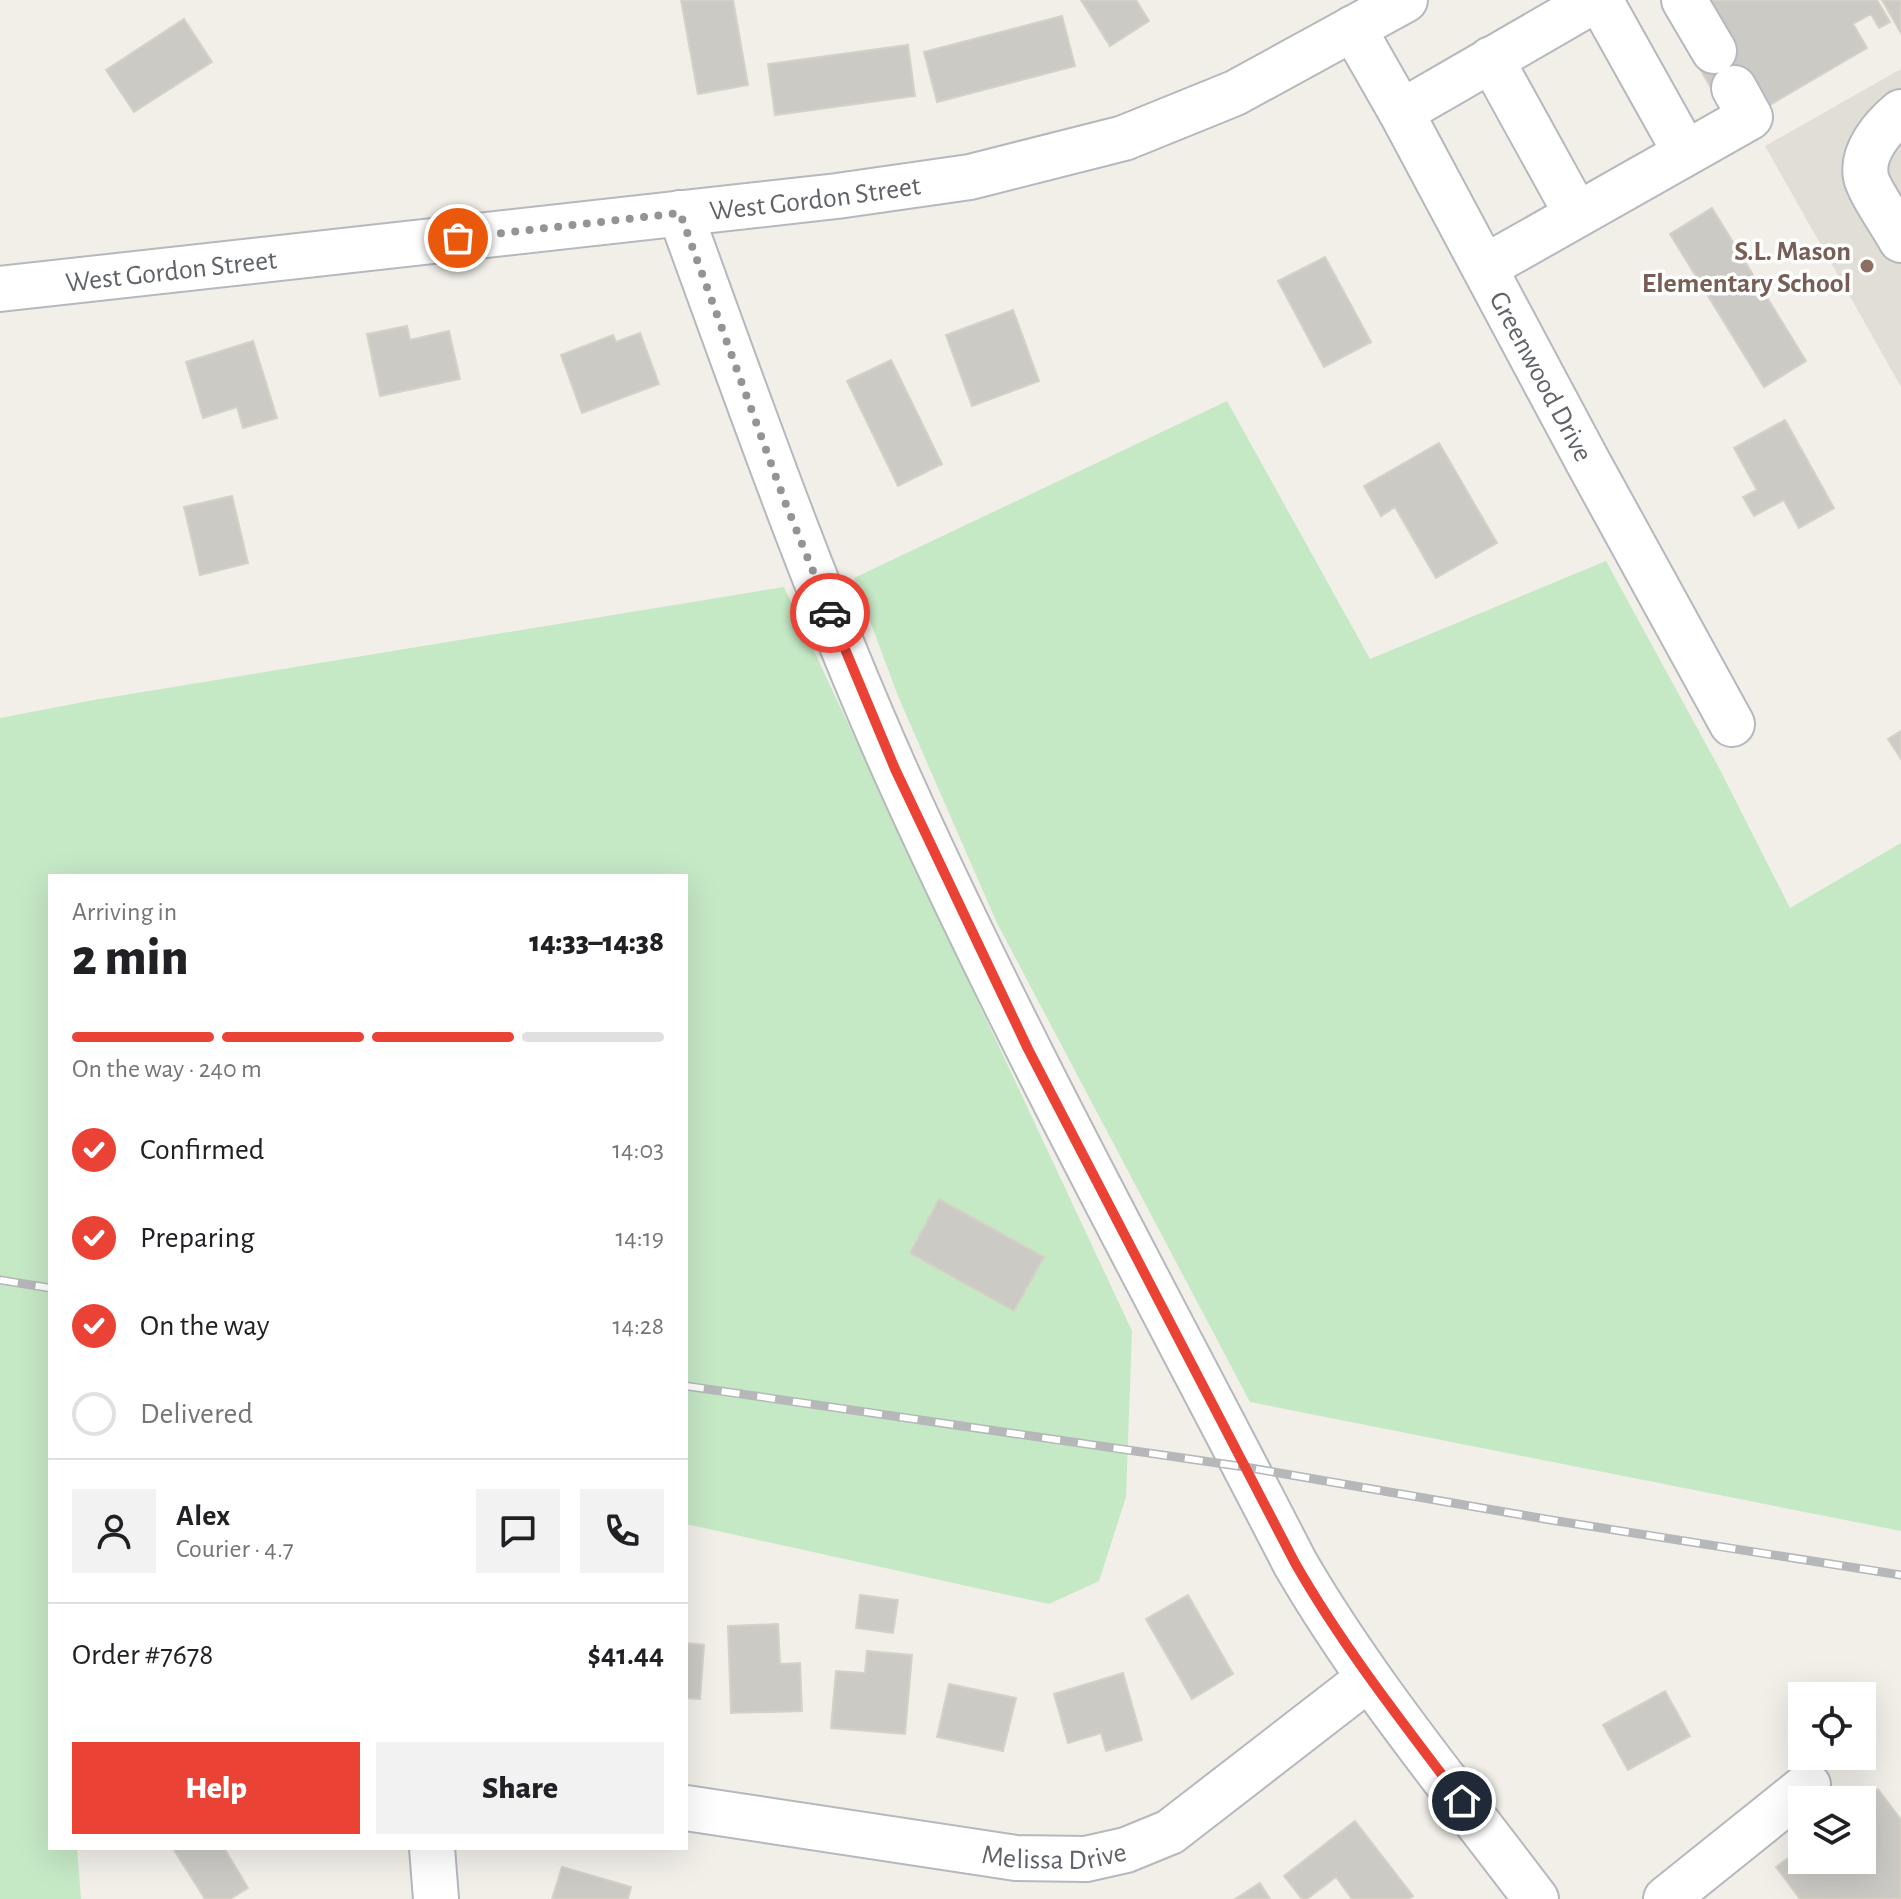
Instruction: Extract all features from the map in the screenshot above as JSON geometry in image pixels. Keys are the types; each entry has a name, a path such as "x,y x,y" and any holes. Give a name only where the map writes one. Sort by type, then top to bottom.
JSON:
{"street":[{"name":"West Gordon Street","path":"0,289 837,196 970,177 1124,138 1235,93 1405,0"},
{"path":"1401,112 1598,0 1685,152"},
{"path":"1485,267 1750,117 1684,0"},
{"name":"Greenwood Drive","path":"1353,28 1732,724"},
{"path":"1491,59 1576,213"},
{"path":"1901,112 1885,125 1867,158 1866,179 1901,240"},
{"path":"680,213 785,502 895,769 1028,1049 1325,1616 1536,1899"},
{"name":"Melissa Drive","path":"688,1808 1016,1858 1086,1859 1126,1850 1170,1832 1369,1678"},
{"path":"1676,1896 1808,1785"},
{"path":"432,1850 436,1899"}],"shaded area":[{"name":"S.L. Mason Elementary School","path":"1901,69 1901,387 1765,146"}],"green space":[{"path":"1227,401 1370,659 1606,561 1719,768 1790,908 1901,843 1901,1531 1250,1402 997,923 898,696 854,578"},
{"path":"784,587 1132,1331 1126,1497 1099,1581 1049,1604 688,1524 688,874 48,874 48,1850 77,1850 81,1899 0,1899 0,718"}],"building":[{"path":"681,0 733,0 748,85 698,94"},
{"path":"1081,0 1136,0 1149,21 1110,46"},
{"path":"1699,0 1877,0 1890,22 1879,28 1871,14 1853,24 1867,48 1763,109 1717,98 1696,62"},
{"path":"1882,0 1901,0 1901,33"},
{"path":"1062,16 1075,66 937,102 924,52"},
{"path":"184,19 212,62 134,112 106,70"},
{"path":"908,45 915,96 775,115 768,64"},
{"path":"1712,208 1806,361 1764,387 1670,234"},
{"path":"1325,257 1371,342 1324,367 1278,281"},
{"path":"1013,310 1039,381 972,406 946,335"},
{"path":"407,326 410,340 449,331 460,379 380,396 367,334"},
{"path":"640,333 659,384 582,413 561,355 613,335 616,342"},
{"path":"253,341 277,418 243,428 237,407 203,418 186,362"},
{"path":"891,360 942,464 898,486 847,381"},
{"path":"1785,420 1834,508 1799,528 1784,500 1754,516 1743,497 1757,490 1734,448"},
{"path":"1439,443 1497,543 1436,578 1395,507 1381,516 1364,486"},
{"path":"232,496 248,563 200,575 184,507"},
{"path":"1901,731 1901,759 1888,739"},
{"path":"939,1199 1044,1257 1014,1311 910,1253"},
{"path":"860,1595 898,1600 893,1633 856,1628"},
{"path":"1188,1595 1233,1674 1192,1699 1146,1619"},
{"path":"778,1624 780,1664 800,1663 802,1711 731,1713 728,1626"},
{"path":"688,1643 704,1645 700,1699 688,1698"},
{"path":"867,1651 912,1655 905,1734 831,1728 836,1671 865,1673"},
{"path":"1123,1673 1142,1740 1106,1751 1101,1733 1068,1743 1054,1694"},
{"path":"949,1684 1016,1698 1003,1751 937,1737"},
{"path":"1665,1691 1690,1736 1628,1770 1603,1725"},
{"path":"1878,1789 1901,1820 1901,1899 1800,1899 1776,1867 1788,1858 1788,1874 1876,1874"},
{"path":"1355,1821 1413,1896 1409,1899 1352,1899 1336,1877 1307,1899 1302,1899 1284,1876"},
{"path":"174,1850 225,1850 248,1888 230,1899 205,1899"},
{"path":"562,1867 631,1887 628,1899 552,1899"},
{"path":"1260,1883 1270,1899 1235,1899"}],"railway":[{"path":"0,1280 48,1288"},
{"path":"688,1386 1245,1467 1551,1520 1901,1575"}],"way so far":[{"path":"458,238 680,213 785,502 830,613"}],"place":[{"name":"S.L. Mason Elementary School","path":"1867,266"}],"route":[{"path":"830,613 895,769 1028,1049 1295,1563 1325,1616 1462,1801"}]}
